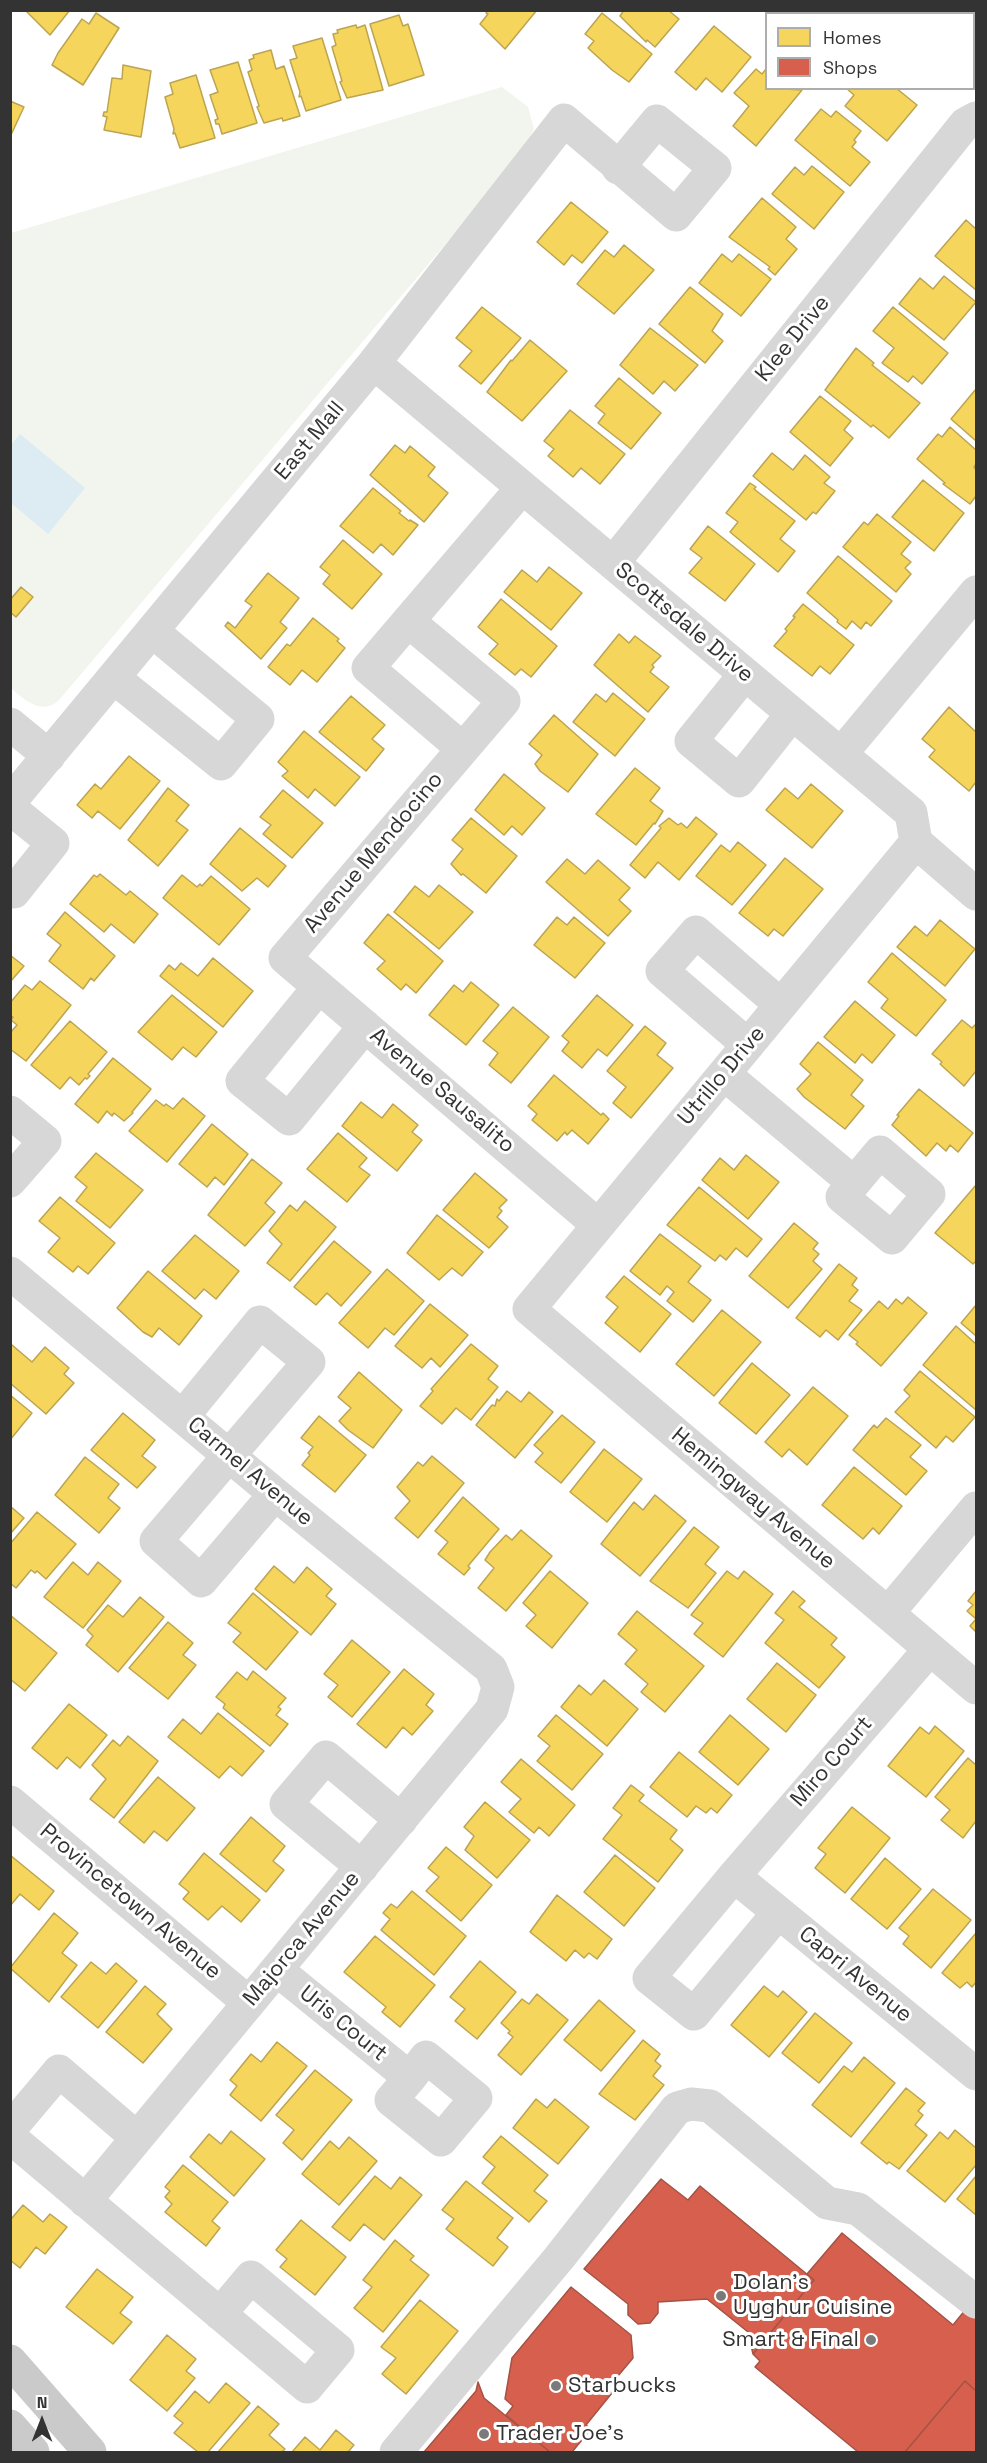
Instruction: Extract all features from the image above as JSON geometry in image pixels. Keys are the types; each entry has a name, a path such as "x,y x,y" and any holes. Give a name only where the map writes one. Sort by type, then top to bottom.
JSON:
{"main road":[{"path":"10,2361 90,2452"},
{"path":"10,2426 33,2452"}],"street":[{"name":"Klee Drive","path":"613,563 965,124 976,118"},
{"name":"East Mall","path":"10,802 374,363 564,120 618,168"},
{"name":"Scottsdale Drive","path":"374,363 911,813 916,842"},
{"path":"463,749 368,668 522,488"},
{"path":"841,754 976,592"},
{"name":"Avenue Mendocino","path":"285,958 504,701 408,621"},
{"path":"114,678 221,764 258,719 152,631"},
{"path":"745,674 692,741 707,754 739,781 792,714"},
{"path":"10,724 49,756"},
{"path":"10,808 53,843 14,892 10,889"},
{"path":"916,842 976,894"},
{"name":"Utrillo Drive","path":"529,1309 916,842"},
{"path":"748,1044 662,971 696,932 781,1005"},
{"name":"Avenue Sausalito","path":"285,958 598,1225"},
{"path":"319,987 242,1081 289,1119 365,1026"},
{"path":"724,1074 854,1183"},
{"path":"10,1112 45,1141 10,1181"},
{"name":"Carmel Avenue","path":"11,1274 275,1494 491,1669"},
{"name":"Hemingway Avenue","path":"529,1309 976,1688"},
{"path":"183,1416 260,1322 309,1362 156,1541 201,1581 275,1494"},
{"path":"888,1613 976,1508"},
{"name":"Miro Court","path":"778,1913 694,2014 649,1978 930,1649"},
{"name":"Majorca Avenue","path":"85,2201 492,1709 498,1687 491,1669"},
{"path":"362,1867 286,1804 326,1757 401,1820"},
{"name":"Provincetown Avenue","path":"10,1802 249,2003"},
{"name":"Capri Avenue","path":"734,1876 976,2074"},
{"name":"Uris Court","path":"277,1970 410,2078"},
{"path":"10,2129 59,2071 137,2138"},
{"path":"396,2452 560,2258 677,2108 692,2104 710,2106 827,2203 858,2209 976,2302"},
{"path":"10,2138 220,2314"}],"shaded area":[{"path":"502,87 528,107 534,129 520,156 59,700 46,707 34,704 22,697 11,688 11,233"},
{"path":"20,434 85,488 48,534 11,503 11,445"}],"building: Homes":[{"path":"25,10 70,10 50,35"},
{"path":"488,10 537,10 505,49 480,24 488,14 486,13"},
{"path":"624,10 668,10 679,19 655,47 647,40 646,42 620,16"},
{"path":"785,10 832,10 831,12 784,12"},
{"path":"96,13 119,28 83,85 52,65 82,19 89,24"},
{"path":"602,13 652,54 629,82 588,48 594,41 585,34"},
{"path":"399,15 403,26 408,24 424,75 389,86 370,24"},
{"path":"356,25 357,28 365,25 383,90 347,98 340,82 342,81 332,47 336,45 333,34 338,33 337,30"},
{"path":"714,26 751,57 722,92 706,78 696,90 675,72"},
{"path":"322,38 341,100 306,111 301,96 299,97 300,92 290,60 297,58 293,46"},
{"path":"271,50 276,69 284,66 300,116 264,123 257,107 259,106 248,72 252,70 249,60 254,58 253,55"},
{"path":"238,62 257,123 222,134 219,124 216,124 215,120 218,119 210,95 218,92 210,70"},
{"path":"123,65 151,71 141,137 104,130 107,117 103,116 104,112 107,112 112,78 122,79"},
{"path":"756,69 762,74 765,70 765,90 802,90 756,146 733,126 749,106 734,93"},
{"path":"196,75 215,138 180,148 175,133 173,134 174,129 165,97 173,94 170,83"},
{"path":"848,90 898,90 917,105 887,141 845,106 854,95"},
{"path":"10,101 24,107 10,137"},
{"path":"821,109 831,117 836,111 861,131 852,147 870,162 850,186 795,140"},
{"path":"812,166 844,192 814,229 772,194 795,167 804,175"},
{"path":"762,198 796,227 786,239 797,249 775,275 768,269 770,267 729,237"},
{"path":"571,202 608,232 582,263 572,255 564,265 537,242"},
{"path":"966,220 976,229 976,290 935,256"},
{"path":"624,245 654,270 614,314 577,284 605,250 614,257"},
{"path":"722,254 732,262 739,254 771,279 741,316 699,283"},
{"path":"944,276 976,302 944,340 899,304 920,278 933,289"},
{"path":"690,287 723,314 712,331 723,341 705,363 659,324"},
{"path":"482,307 521,338 481,384 459,366 472,351 456,338"},
{"path":"893,307 948,353 922,384 913,376 908,382 882,363 894,348 873,331"},
{"path":"650,328 698,365 675,391 664,381 653,394 620,365"},
{"path":"530,340 567,371 522,421 487,392 511,360"},
{"path":"856,348 874,363 872,365 920,403 889,438 873,425 871,427 825,390"},
{"path":"619,378 661,413 631,449 598,423 605,414 595,406"},
{"path":"976,389 976,441 951,419"},
{"path":"820,396 851,421 844,430 853,438 830,466 790,432"},
{"path":"570,410 625,454 600,484 581,468 573,477 548,456 554,449 544,441"},
{"path":"950,427 976,450 974,467 976,496 970,504 943,484 945,483 917,459 938,434 942,437"},
{"path":"395,445 405,453 410,446 435,467 428,476 448,493 424,522 370,475"},
{"path":"772,453 793,470 805,455 830,477 824,483 835,491 816,514 813,512 806,520 753,476"},
{"path":"923,480 964,513 934,551 892,517"},
{"path":"750,483 756,487 754,489 795,521 780,539 795,551 778,572 730,532 738,522 726,513"},
{"path":"373,488 401,511 399,513 418,525 393,555 381,544 373,553 340,526"},
{"path":"877,514 911,542 901,554 911,562 905,568 911,574 896,592 843,547 864,522 868,525"},
{"path":"708,526 755,564 725,601 689,573 702,558 690,549"},
{"path":"343,540 382,574 352,609 323,584 330,575 320,567"},
{"path":"838,556 892,601 871,626 866,622 861,629 852,621 846,629 807,593"},
{"path":"549,567 582,593 551,630 504,592 522,570 537,582"},
{"path":"268,573 299,598 280,622 287,628 261,659 225,626 228,622 235,628 252,606 245,601"},
{"path":"21,587 33,597 16,617 10,612 10,600"},
{"path":"501,599 557,646 531,677 521,669 515,675 489,654 498,644 478,627"},
{"path":"803,604 854,645 830,674 820,666 812,676 774,646 787,631 785,629"},
{"path":"313,618 339,639 337,641 345,648 317,682 302,670 290,685 268,667 287,644 290,646"},
{"path":"619,634 629,643 635,636 661,656 652,665 654,667 650,672 669,687 648,712 594,665"},
{"path":"613,693 645,719 615,756 573,722 596,694 606,702"},
{"path":"351,696 385,725 372,739 384,749 366,771 319,732"},
{"path":"949,707 976,732 976,782 969,791 929,757 935,750 922,739"},
{"path":"554,715 598,754 568,792 540,771 535,764 542,755 529,744"},
{"path":"304,731 360,777 335,806 315,789 308,798 282,776 288,771 278,762"},
{"path":"129,756 160,781 120,829 98,811 92,818 77,805 95,784 101,789"},
{"path":"635,768 660,788 650,801 663,811 655,824 636,845 596,814"},
{"path":"504,774 545,808 522,835 512,826 504,835 475,810"},
{"path":"811,784 843,811 812,848 766,810 785,788 798,799"},
{"path":"168,788 189,805 176,821 188,830 158,866 128,840"},
{"path":"283,790 323,823 292,858 263,834 271,825 260,817"},
{"path":"696,817 717,834 679,880 658,862 645,878 630,865 661,828 659,826 669,818 687,828"},
{"path":"471,818 517,856 486,893 463,874 461,875 451,864 463,849 452,840"},
{"path":"240,828 286,866 268,887 257,878 242,891 210,864"},
{"path":"738,842 766,865 732,905 696,876 721,845 730,852"},
{"path":"785,858 823,889 783,936 774,929 768,936 739,913"},
{"path":"567,859 585,874 598,860 630,888 619,900 631,911 608,936 546,882"},
{"path":"100,874 126,895 130,891 158,914 134,943 111,924 104,932 70,904 94,875 97,877"},
{"path":"182,875 197,887 200,884 202,886 211,876 250,909 219,945 163,898"},
{"path":"439,885 473,912 439,949 394,912 415,886 429,897"},
{"path":"65,912 115,956 94,981 91,978 83,989 49,961 61,945 47,934"},
{"path":"388,914 443,961 416,993 406,984 401,990 377,969 385,961 364,943"},
{"path":"557,917 567,925 574,917 605,943 575,978 534,945"},
{"path":"940,920 975,949 945,986 897,947 915,926 927,936"},
{"path":"892,953 946,1000 916,1036 881,1008 888,999 868,982"},
{"path":"10,955 24,966 10,982"},
{"path":"213,958 253,991 223,1027 160,976 169,965 175,970 181,963 198,976"},
{"path":"40,981 71,1005 26,1061 10,1049 10,1033 17,1025 11,1020 13,1017 10,1015 10,1003 25,985 32,990"},
{"path":"471,982 499,1005 466,1045 429,1015 454,985 463,992"},
{"path":"172,995 217,1032 196,1057 183,1047 172,1060 138,1032"},
{"path":"597,995 633,1025 607,1056 598,1049 582,1068 562,1051 569,1042 562,1036"},
{"path":"855,1001 895,1035 872,1063 862,1054 855,1063 824,1037"},
{"path":"513,1007 549,1037 511,1083 489,1065 498,1053 483,1041"},
{"path":"962,1020 972,1028 976,1024 976,1071 964,1086 932,1054"},
{"path":"70,1021 107,1052 88,1074 90,1076 87,1079 85,1078 79,1085 70,1077 60,1089 31,1065"},
{"path":"645,1026 666,1043 657,1055 673,1068 631,1118 613,1103 626,1087 607,1071"},
{"path":"818,1042 863,1080 851,1095 864,1106 845,1129 797,1089 811,1074 800,1064"},
{"path":"113,1058 151,1089 124,1121 114,1113 112,1116 107,1111 98,1123 75,1104"},
{"path":"554,1075 601,1115 603,1113 609,1119 588,1144 572,1130 567,1135 565,1132 557,1141 532,1120 537,1114 528,1106"},
{"path":"919,1089 973,1133 958,1152 950,1145 946,1151 937,1143 926,1156 892,1125 899,1116 897,1115"},
{"path":"183,1098 205,1116 167,1162 129,1131 156,1100 173,1109"},
{"path":"361,1102 382,1118 393,1104 418,1125 412,1132 422,1140 397,1171 342,1126"},
{"path":"212,1124 248,1154 224,1185 215,1177 207,1187 179,1164"},
{"path":"338,1133 367,1158 359,1167 370,1175 347,1202 307,1169"},
{"path":"96,1153 143,1190 110,1228 76,1201 87,1187 75,1177"},
{"path":"746,1155 779,1182 748,1219 702,1180 720,1158 734,1170"},
{"path":"252,1159 282,1183 265,1203 275,1212 245,1246 208,1215"},
{"path":"475,1173 507,1200 499,1208 502,1211 497,1217 508,1227 489,1248 443,1210"},
{"path":"976,1185 976,1261 973,1264 935,1233"},
{"path":"699,1187 762,1239 747,1257 736,1248 726,1260 720,1255 715,1261 667,1225"},
{"path":"60,1197 115,1243 88,1274 78,1266 73,1272 48,1252 60,1238 39,1221"},
{"path":"305,1201 336,1227 290,1281 267,1263 282,1244 269,1231 290,1205 297,1211"},
{"path":"437,1215 483,1252 462,1276 452,1268 439,1280 407,1253"},
{"path":"794,1223 818,1243 813,1249 819,1254 813,1261 822,1269 788,1308 749,1276"},
{"path":"660,1234 701,1266 688,1282 711,1300 693,1322 667,1301 674,1292 667,1286 660,1295 630,1271"},
{"path":"195,1235 239,1271 216,1299 204,1289 195,1299 162,1271"},
{"path":"334,1241 371,1272 341,1306 327,1293 316,1305 294,1287"},
{"path":"839,1264 857,1278 852,1285 858,1290 849,1301 862,1310 838,1340 826,1330 820,1337 796,1318"},
{"path":"387,1269 424,1301 394,1335 385,1328 368,1348 339,1323"},
{"path":"148,1271 202,1316 179,1345 159,1328 152,1337 143,1332 117,1308"},
{"path":"624,1276 671,1314 640,1352 605,1323 618,1307 606,1297"},
{"path":"908,1297 927,1313 881,1366 849,1335 879,1301 888,1309 896,1299 902,1304"},
{"path":"430,1304 468,1335 440,1367 431,1358 422,1368 395,1346"},
{"path":"976,1305 976,1336 961,1323"},
{"path":"722,1310 761,1342 714,1396 676,1364"},
{"path":"956,1326 976,1344 976,1410 923,1365"},
{"path":"471,1344 498,1366 488,1379 498,1387 471,1420 456,1408 442,1424 420,1406 433,1391 431,1389"},
{"path":"12,1345 32,1362 45,1347 69,1368 64,1374 74,1383 46,1414 10,1383 10,1347"},
{"path":"752,1363 790,1395 756,1434 719,1403"},
{"path":"920,1371 975,1417 953,1442 946,1436 936,1448 895,1412 910,1396 904,1390"},
{"path":"359,1372 402,1410 373,1448 339,1421 351,1408 338,1397"},
{"path":"813,1387 848,1416 807,1465 789,1449 782,1457 765,1442"},
{"path":"507,1391 521,1402 529,1392 553,1412 515,1458 476,1425 492,1405 495,1406 497,1399 499,1401"},
{"path":"10,1395 32,1413 10,1440"},
{"path":"123,1413 155,1440 142,1456 156,1467 137,1488 91,1450"},
{"path":"562,1415 595,1442 561,1483 535,1462 543,1453 534,1445"},
{"path":"319,1416 366,1455 335,1492 302,1465 313,1447 301,1438"},
{"path":"886,1418 921,1445 910,1457 927,1471 906,1495 853,1450 874,1425 877,1428"},
{"path":"604,1449 642,1479 607,1522 570,1492"},
{"path":"432,1456 464,1483 418,1538 395,1518 410,1501 397,1487 418,1462 423,1466"},
{"path":"85,1457 119,1484 108,1498 120,1508 99,1533 55,1495"},
{"path":"854,1467 902,1506 879,1534 873,1528 863,1539 822,1505"},
{"path":"655,1495 686,1521 640,1576 601,1544 634,1502 643,1510"},
{"path":"463,1497 499,1529 468,1566 470,1568 464,1575 438,1554 448,1542 435,1531"},
{"path":"10,1506 24,1518 10,1534"},
{"path":"37,1512 76,1544 46,1579 37,1571 35,1573 31,1570 16,1588 10,1583 10,1544"},
{"path":"694,1527 719,1547 705,1564 716,1573 688,1608 650,1581"},
{"path":"521,1530 552,1556 506,1611 478,1588 494,1568 485,1560 490,1552 506,1535 512,1540"},
{"path":"73,1562 88,1575 98,1562 121,1581 83,1628 44,1597"},
{"path":"274,1566 294,1583 307,1567 332,1589 326,1596 336,1604 311,1635 255,1589"},
{"path":"550,1571 588,1603 552,1648 526,1626 536,1615 523,1603"},
{"path":"727,1571 738,1579 744,1571 773,1594 723,1657 694,1634 703,1623 691,1615"},
{"path":"793,1591 805,1601 799,1607 837,1638 831,1645 845,1657 819,1688 765,1643 784,1620 775,1613"},
{"path":"976,1591 976,1619 967,1611 973,1605 968,1601"},
{"path":"253,1593 298,1632 266,1670 233,1642 241,1633 228,1623"},
{"path":"140,1597 164,1617 118,1672 86,1645 93,1636 87,1630 108,1605 123,1617"},
{"path":"637,1611 704,1666 665,1712 641,1692 648,1684 625,1664 637,1650 618,1634"},
{"path":"10,1615 57,1653 25,1691 10,1679"},
{"path":"976,1619 976,1632 970,1626"},
{"path":"168,1622 193,1643 183,1655 196,1665 168,1699 129,1668"},
{"path":"352,1640 390,1672 352,1717 328,1697 338,1685 324,1674"},
{"path":"777,1663 816,1695 786,1732 747,1699"},
{"path":"404,1669 434,1694 426,1705 433,1711 412,1735 403,1727 386,1748 357,1724"},
{"path":"253,1671 286,1698 278,1707 281,1709 276,1715 288,1724 270,1746 223,1708 225,1704 216,1697 237,1672 247,1680"},
{"path":"604,1680 638,1709 607,1746 561,1707 579,1685 591,1695"},
{"path":"69,1704 107,1735 80,1768 67,1757 57,1769 32,1748"},
{"path":"218,1713 264,1751 242,1776 230,1766 219,1778 168,1737 183,1719 201,1734"},
{"path":"556,1715 603,1754 572,1790 537,1761 550,1746 538,1736"},
{"path":"730,1715 769,1749 738,1785 699,1752"},
{"path":"935,1726 964,1751 926,1797 888,1766 920,1727 929,1734"},
{"path":"128,1736 158,1761 114,1818 90,1799 106,1779 92,1765 113,1740 120,1746"},
{"path":"679,1752 732,1795 717,1813 711,1808 706,1813 696,1806 687,1817 650,1787"},
{"path":"968,1758 976,1765 976,1821 963,1838 941,1820 950,1810 935,1797"},
{"path":"521,1759 575,1805 549,1836 539,1827 534,1833 509,1812 521,1799 501,1782"},
{"path":"158,1777 195,1808 167,1841 154,1831 144,1843 119,1822"},
{"path":"631,1785 644,1795 639,1801 677,1830 670,1839 683,1850 658,1882 603,1839 622,1815 613,1808"},
{"path":"485,1802 530,1840 497,1878 465,1850 474,1836 464,1827"},
{"path":"852,1807 890,1838 845,1893 815,1868 826,1854 818,1848"},
{"path":"251,1817 285,1846 273,1861 284,1870 266,1892 220,1854"},
{"path":"446,1847 492,1885 461,1921 426,1891 439,1877 428,1868"},
{"path":"204,1853 260,1900 241,1922 222,1906 208,1920 183,1899 189,1892 179,1884"},
{"path":"10,1855 54,1891 39,1910 20,1894 10,1906"},
{"path":"615,1855 655,1888 624,1926 584,1892"},
{"path":"885,1858 921,1889 887,1929 851,1899"},
{"path":"933,1889 971,1920 931,1968 903,1944 909,1936 899,1928"},
{"path":"412,1891 466,1936 434,1975 381,1930 390,1919 383,1913 391,1904 397,1908"},
{"path":"557,1895 612,1939 597,1959 589,1953 584,1958 575,1950 566,1961 530,1932"},
{"path":"54,1913 78,1933 62,1953 77,1965 49,2002 10,1968"},
{"path":"976,1933 976,1982 972,1987 967,1982 960,1988 942,1973"},
{"path":"375,1936 435,1985 400,2027 382,2012 386,2007 344,1972"},
{"path":"480,1961 516,1992 477,2039 455,2021 465,2009 450,1997"},
{"path":"91,1962 106,1974 116,1963 137,1981 98,2028 61,1997"},
{"path":"145,1986 166,2004 157,2014 172,2029 143,2063 106,2032"},
{"path":"764,1986 778,1997 783,1991 807,2012 769,2057 731,2025"},
{"path":"537,1994 568,2020 521,2075 498,2055 513,2037 501,2023 522,1999 529,2004"},
{"path":"599,2000 635,2031 601,2071 564,2040"},
{"path":"815,2013 852,2043 819,2083 782,2053"},
{"path":"643,2040 660,2054 655,2061 661,2066 653,2076 664,2085 635,2120 599,2094"},
{"path":"277,2042 307,2066 261,2121 230,2095 237,2086 230,2080 251,2054 261,2062"},
{"path":"864,2057 895,2083 851,2137 812,2105 844,2066 852,2072"},
{"path":"315,2070 352,2100 302,2160 283,2143 294,2130 276,2115"},
{"path":"906,2088 925,2103 918,2111 923,2115 915,2125 927,2135 899,2169 889,2162 887,2164 861,2143"},
{"path":"536,2099 547,2108 555,2099 589,2127 558,2164 513,2128"},
{"path":"955,2130 976,2148 976,2165 945,2202 907,2171 940,2132 948,2139"},
{"path":"231,2131 265,2159 234,2196 190,2157 209,2134 221,2144"},
{"path":"501,2136 548,2175 534,2191 547,2201 529,2222 482,2183 495,2167 483,2157"},
{"path":"349,2137 377,2161 339,2205 302,2174 330,2141 339,2149"},
{"path":"183,2165 228,2202 212,2221 220,2228 206,2246 165,2212 172,2204 165,2197 170,2191 165,2187"},
{"path":"375,2176 391,2189 400,2177 422,2195 384,2240 364,2224 350,2241 332,2227"},
{"path":"976,2176 976,2215 957,2199"},
{"path":"466,2181 513,2218 497,2238 508,2247 493,2266 446,2229 454,2219 442,2210"},
{"path":"23,2205 43,2222 50,2214 67,2227 45,2254 36,2247 20,2268 10,2260 10,2217 12,2218"},
{"path":"301,2220 346,2257 315,2295 280,2267 287,2259 276,2250"},
{"path":"395,2240 414,2256 410,2260 429,2275 383,2332 354,2308 372,2287 363,2280"},
{"path":"97,2269 133,2297 120,2313 132,2322 113,2344 66,2307"},
{"path":"420,2300 458,2331 406,2394 382,2374 396,2358 381,2347"},
{"path":"167,2335 196,2359 186,2371 195,2378 167,2411 130,2380"},
{"path":"226,2383 250,2403 208,2452 198,2452 174,2433 183,2423 174,2416 195,2391 209,2403"},
{"path":"258,2406 279,2424 269,2435 285,2449 282,2452 218,2452"},
{"path":"336,2430 354,2445 348,2452 292,2452 305,2437 320,2450"}],"building: Shops":[{"path":"661,2179 688,2200 700,2186 814,2280 753,2354 748,2332 707,2299 658,2302 658,2313 650,2323 638,2324 628,2315 628,2304 584,2269"},
{"name":"Smart & Final","path":"842,2233 953,2325 966,2309 976,2317 976,2391 965,2381 905,2452 858,2452 755,2367 760,2361 753,2354 814,2280 807,2274"},
{"path":"571,2287 631,2335 633,2358 607,2389 612,2393 586,2425 591,2429 572,2452 550,2452 506,2415 513,2406 505,2399 512,2358"},
{"path":"965,2381 976,2391 976,2452 905,2452"},
{"name":"Trader Joe's","path":"478,2382 484,2398 550,2452 424,2452 476,2391"}],"place":[{"name":"Dolan's Uyghur Cuisine","path":"721,2296"},
{"name":"Smart & Final","path":"871,2340"},
{"name":"Starbucks","path":"556,2386"},
{"name":"Trader Joe's","path":"484,2434"}]}
